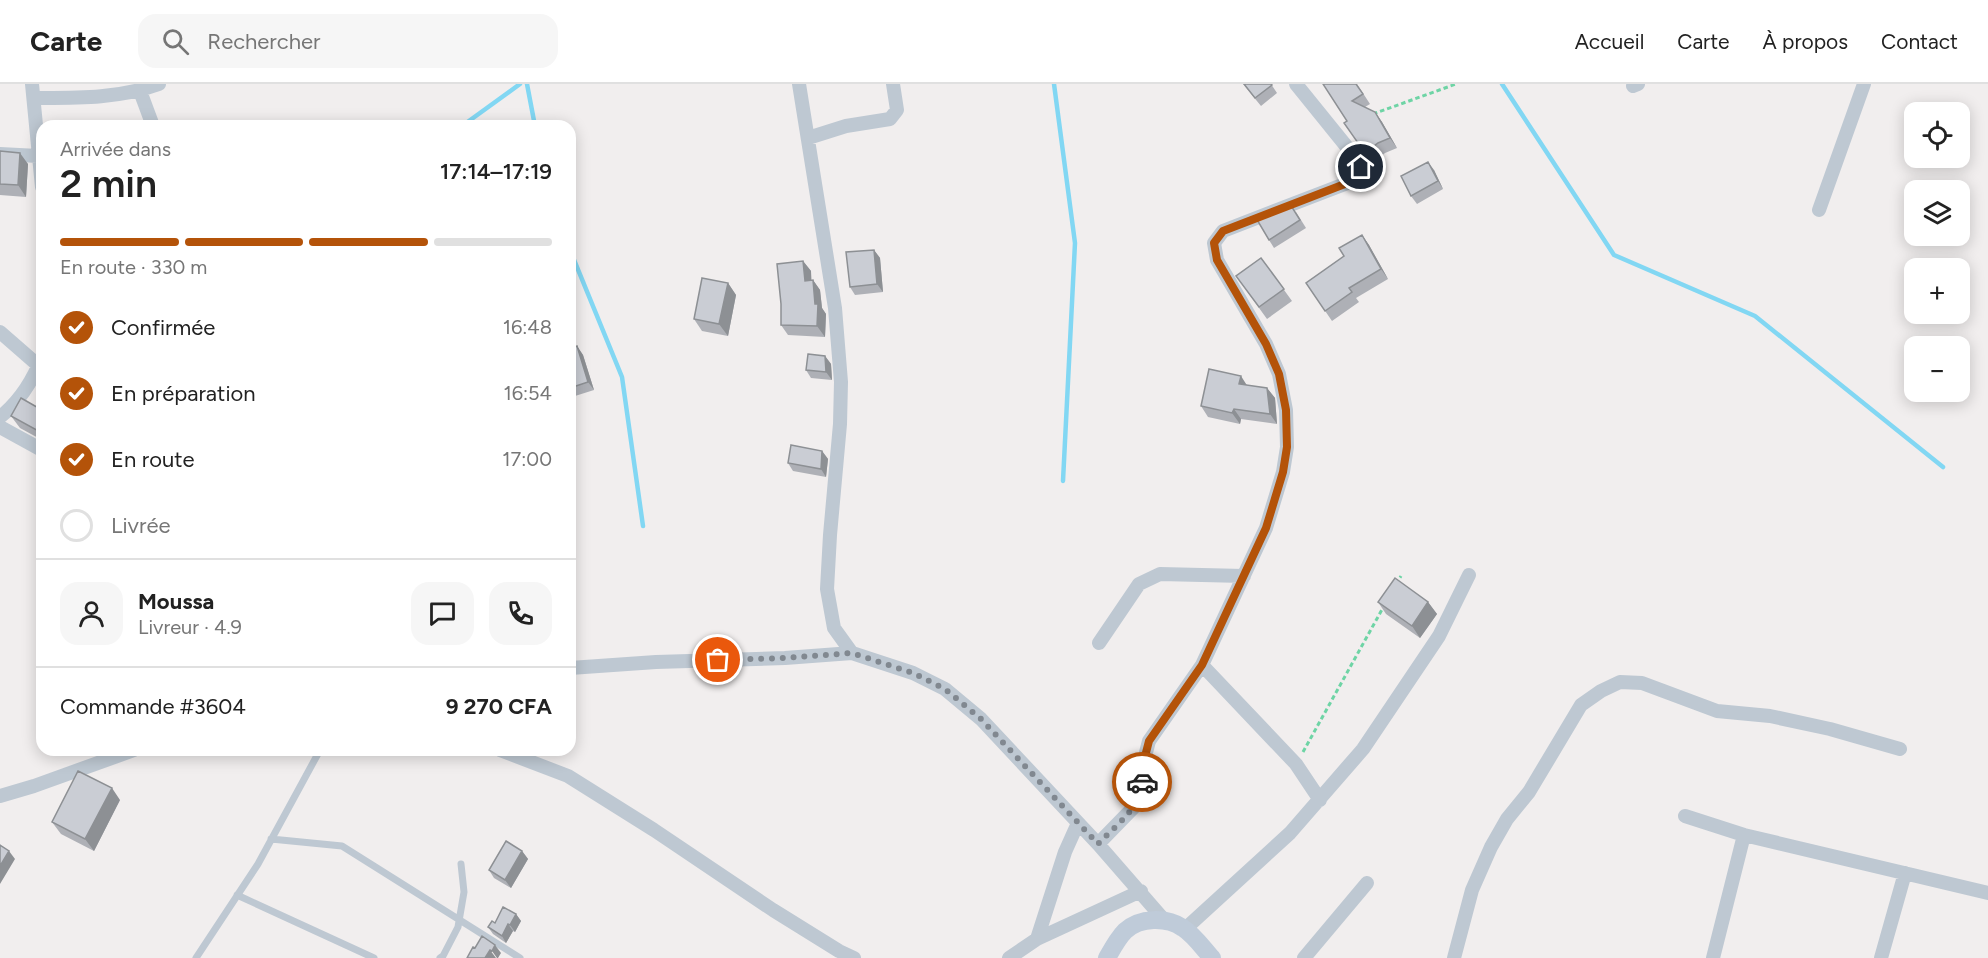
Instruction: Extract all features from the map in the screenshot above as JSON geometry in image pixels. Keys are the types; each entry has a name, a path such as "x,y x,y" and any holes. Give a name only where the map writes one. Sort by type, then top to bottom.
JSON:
{"street":[{"path":"90,84 90,98"},
{"path":"36,124 33,91 90,98 140,91 159,84"},
{"path":"799,84 835,308 841,382 840,424 827,589 834,628 852,653"},
{"path":"808,138 846,126 890,119 897,110 893,84"},
{"path":"1098,844 1134,807 1143,786 1142,768 1149,741 1202,665 1266,528 1283,472 1287,447 1286,410 1279,374 1266,344 1217,260 1214,243 1223,231 1350,182 1358,176 1361,167 1355,157 1296,84"},
{"path":"1819,210 1864,84"},
{"path":"140,91 151,120"},
{"path":"0,154 36,156"},
{"path":"0,332 36,358"},
{"path":"0,417 17,401 36,368"},
{"path":"0,427 36,447"},
{"path":"1099,643 1139,584 1160,574 1244,576"},
{"path":"1185,929 1290,833 1363,749 1439,636 1469,575"},
{"path":"576,668 852,653 913,673 945,689 981,719 1141,891 1165,921"},
{"path":"1202,665 1296,764 1320,800"},
{"path":"1454,958 1472,890 1491,848 1508,819 1529,792 1581,705 1601,691 1620,682 1642,683 1717,711 1770,716 1830,729 1900,749"},
{"path":"0,796 117,756"},
{"path":"516,756 568,776 654,830 773,910 854,958"},
{"path":"1685,816 1744,835 1988,893"},
{"path":"1037,939 1065,852 1078,823"},
{"path":"1713,958 1744,835"},
{"path":"1881,958 1905,873"},
{"path":"1304,958 1368,883"},
{"path":"1009,958 1037,939 1141,891"},
{"path":"1107,958 1125,931 1136,924 1152,920 1175,923 1185,929 1212,958"}],"lane":[{"path":"196,958 258,864 317,756"},
{"path":"271,839 342,846 520,958"},
{"path":"440,958 460,920 464,891 461,864"},
{"path":"237,895 374,958"}],"path":[{"path":"1367,116 1456,84"},
{"path":"1395,587 1401,576"},
{"path":"1296,764 1389,597"}],"building":[{"path":"1244,84 1271,84 1272,85 1255,98"},
{"path":"1323,84 1356,84 1363,94 1352,101 1375,112 1390,138 1378,143 1365,153 1344,123 1347,121"},
{"path":"0,151 20,153 18,185 0,184"},
{"path":"1428,162 1438,181 1411,196 1401,176"},
{"path":"1290,204 1300,220 1269,240 1256,218"},
{"path":"1362,235 1381,269 1349,288 1352,292 1325,311 1306,283 1344,256 1339,248"},
{"path":"874,250 877,284 850,287 846,252"},
{"path":"1261,258 1284,289 1259,307 1236,276"},
{"path":"803,261 805,281 813,280 815,304 818,304 817,326 781,325 777,264"},
{"path":"702,278 728,283 719,324 694,319"},
{"path":"576,346 588,382 576,386"},
{"path":"808,354 825,356 826,372 806,370"},
{"path":"1209,369 1241,376 1239,384 1267,388 1270,414 1234,409 1232,413 1201,406"},
{"path":"21,398 36,407 36,430 11,416"},
{"path":"791,445 822,451 821,469 788,463"},
{"path":"1395,578 1428,602 1412,626 1378,602"},
{"path":"78,771 112,788 85,839 52,822"},
{"path":"506,841 522,851 505,880 489,870"},
{"path":"0,845 9,851 0,866"},
{"path":"503,907 516,914 502,936 488,927 492,921 495,923"},
{"path":"482,936 495,945 492,951 490,950 485,958 467,958 473,947 475,948"}],"waterway":[{"path":"470,120 520,84"},
{"path":"527,84 534,120"},
{"path":"1054,84 1075,243 1063,481"},
{"path":"1502,84 1614,255 1755,316 1943,467"},
{"path":"576,265 622,377 643,526"}],"way so far":[{"path":"718,660 852,653 913,673 945,689 981,719 1098,844 1134,807 1143,786 1142,782"}],"route":[{"path":"1142,782 1142,768 1149,741 1202,665 1266,528 1283,472 1287,447 1286,410 1279,374 1266,344 1217,260 1214,243 1223,231 1350,182 1358,176 1361,167"}]}
